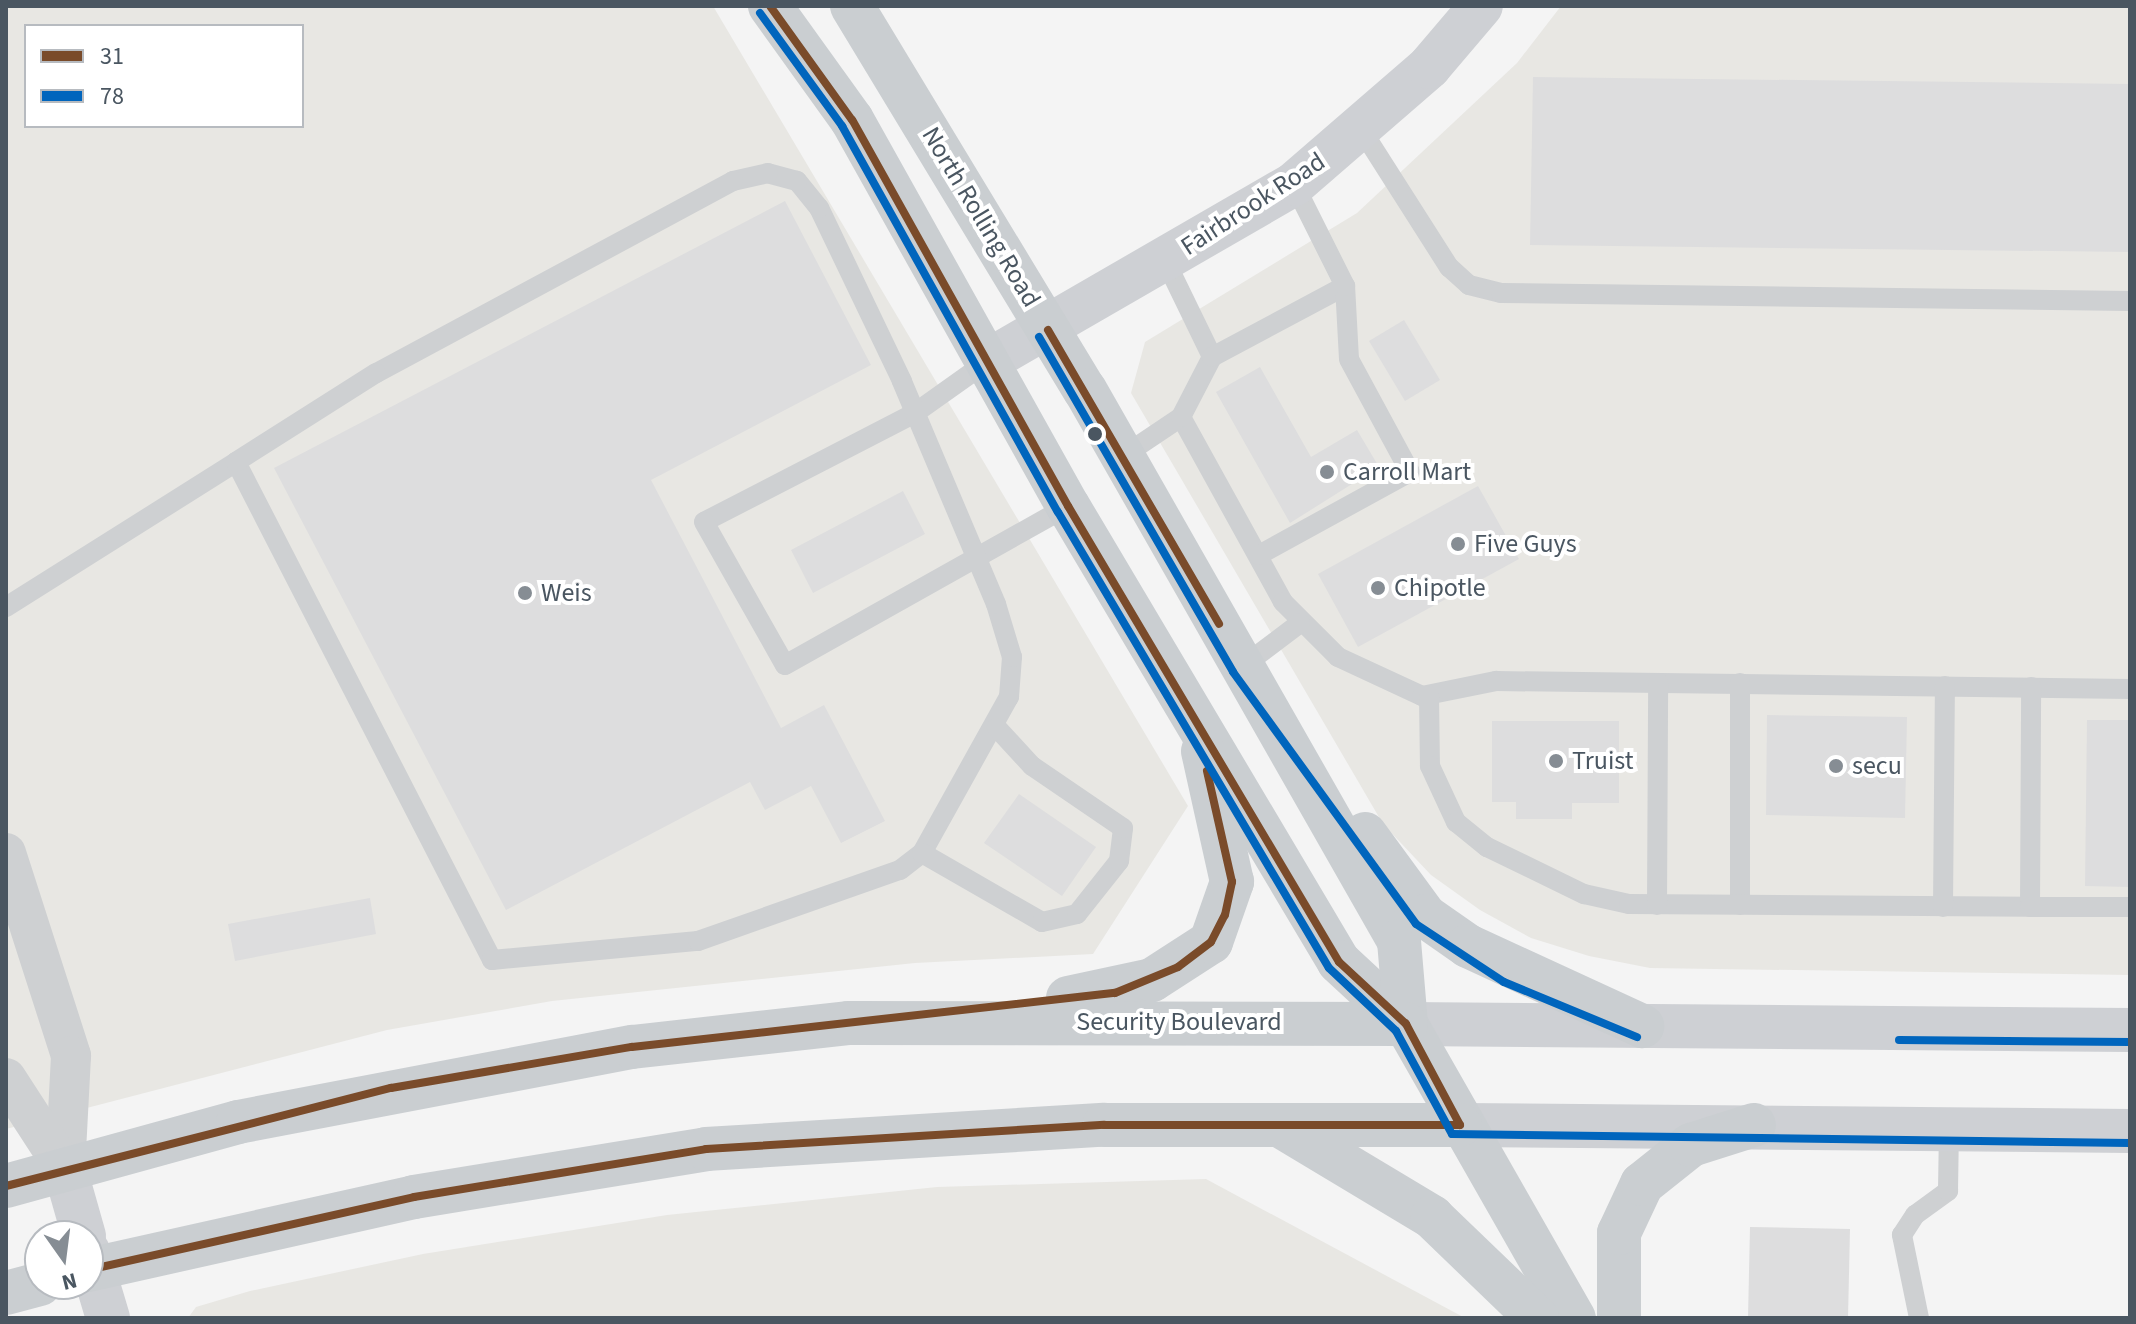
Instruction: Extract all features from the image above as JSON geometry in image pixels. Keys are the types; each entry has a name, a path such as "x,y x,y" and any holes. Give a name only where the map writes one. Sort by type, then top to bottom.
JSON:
{"main road":[{"name":"North Rolling Road","path":"770,6 852,120 991,359 1068,506 1193,710 1339,962 1406,1024 1460,1125 1574,1318"},
{"name":"North Rolling Road","path":"852,6 1123,456 1399,941 1406,1024"},
{"path":"1243,666 1425,916 1510,971 1642,1026"},
{"path":"848,1023 1115,993 1178,967 1211,942 1232,882 1193,710"},
{"name":"Security Boulevard","path":"6,1186 391,1088 632,1047 848,1023 1406,1024"},
{"path":"1277,1124 1432,1217 1537,1318"},
{"path":"104,1254 414,1197 706,1149 930,1131 1277,1124 1460,1125"},
{"path":"1619,1318 1619,1233 1642,1184 1691,1145 1754,1125"}],"street":[{"name":"Fairbrook Road","path":"991,359 1294,184 1361,129 1481,6"},
{"path":"6,853 71,1056 65,1169 78,1220"},
{"name":"Security Boulevard","path":"1406,1024 2130,1030"},
{"path":"6,1078 65,1169"},
{"path":"1998,1129 2130,1110"},
{"path":"1460,1125 1754,1125 2130,1131"}],"lane":[{"path":"1361,129 1449,267 1469,285 1491,290 2130,301"},
{"path":"6,607 389,365 733,181 768,173 797,181 819,208 915,413 978,562 1012,657 1009,697 997,728 922,853 865,884 698,941 492,960 236,462"},
{"path":"1259,555 1410,472 1349,359 1345,286 1294,184"},
{"path":"1165,260 1212,357"},
{"path":"1123,456 1181,417 1212,357 1345,286"},
{"path":"991,359 915,413 704,522 785,665 978,562 1068,506"},
{"path":"1181,417 1300,623 1375,678 1429,696 1496,681 2130,689"},
{"path":"1243,666 1300,623"},
{"path":"1657,905 1658,683"},
{"path":"1740,683 1740,905"},
{"path":"1943,907 1945,686"},
{"path":"2030,907 2031,687"},
{"path":"1429,696 1430,766 1456,822 1487,847 1584,894 1657,905 2130,907"},
{"path":"922,853 1042,922 1077,914 1119,861 1123,828 1032,766 997,728"},
{"path":"1919,1318 1902,1235 1915,1215 1948,1191 1949,1128"}],"shaded area":[{"path":"6,6 713,6 1188,806 1093,954 915,963 552,1001 387,1030 6,1129"},
{"path":"1561,6 2130,6 2130,975 1650,968 1589,956 1531,938 1480,910 1431,875 1383,824 1131,393 1145,342 1357,213 1517,63"},
{"path":"1206,1179 1465,1318 188,1318 196,1307 250,1291 423,1254 667,1215 937,1187"}],"building":[{"path":"1533,77 2130,84 2130,252 1530,245"},
{"name":"Weis","path":"785,201 871,365 651,480 781,728 824,705 885,821 841,843 811,786 765,810 750,782 506,910 274,468"},
{"path":"1404,320 1440,380 1405,401 1369,341"},
{"path":"1260,367 1311,457 1357,430 1379,467 1290,523 1216,392"},
{"path":"1478,486 1519,559 1358,647 1318,574"},
{"path":"903,491 925,534 813,593 791,550"},
{"name":"secu","path":"1767,715 1907,717 1905,818 1766,815"},
{"path":"2087,720 2130,720 2130,887 2085,886"},
{"name":"Truist","path":"1492,721 1619,721 1619,803 1572,803 1572,819 1516,819 1516,802 1492,802"},
{"path":"1019,794 1096,847 1062,896 984,843"},
{"path":"370,898 376,934 235,961 228,924"},
{"path":"1750,1227 1850,1229 1848,1318 1748,1318"}],"transit line":[{"name":"31","path":"104,1266 414,1197 706,1149 1104,1125 1460,1125 1406,1024 1339,962 1068,506 852,120 770,6"},
{"name":"78","path":"760,13 842,126 1058,512 1329,968 1396,1031 1452,1134 2130,1143"},
{"name":"31","path":"1048,330 1219,624"},
{"name":"78","path":"1039,337 1233,672 1416,924 1504,982 1637,1037"},
{"name":"31","path":"6,1186 391,1088 632,1047 1115,993 1178,967 1211,942 1225,915 1232,882 1207,771"},
{"name":"78","path":"1899,1040 2130,1042"}],"place":[{"name":"Carroll Mart","path":"1327,472"},
{"name":"Five Guys","path":"1458,544"},
{"name":"Chipotle","path":"1378,588"},
{"name":"Weis","path":"525,593"},
{"name":"Truist","path":"1556,761"},
{"name":"secu","path":"1836,766"}]}
